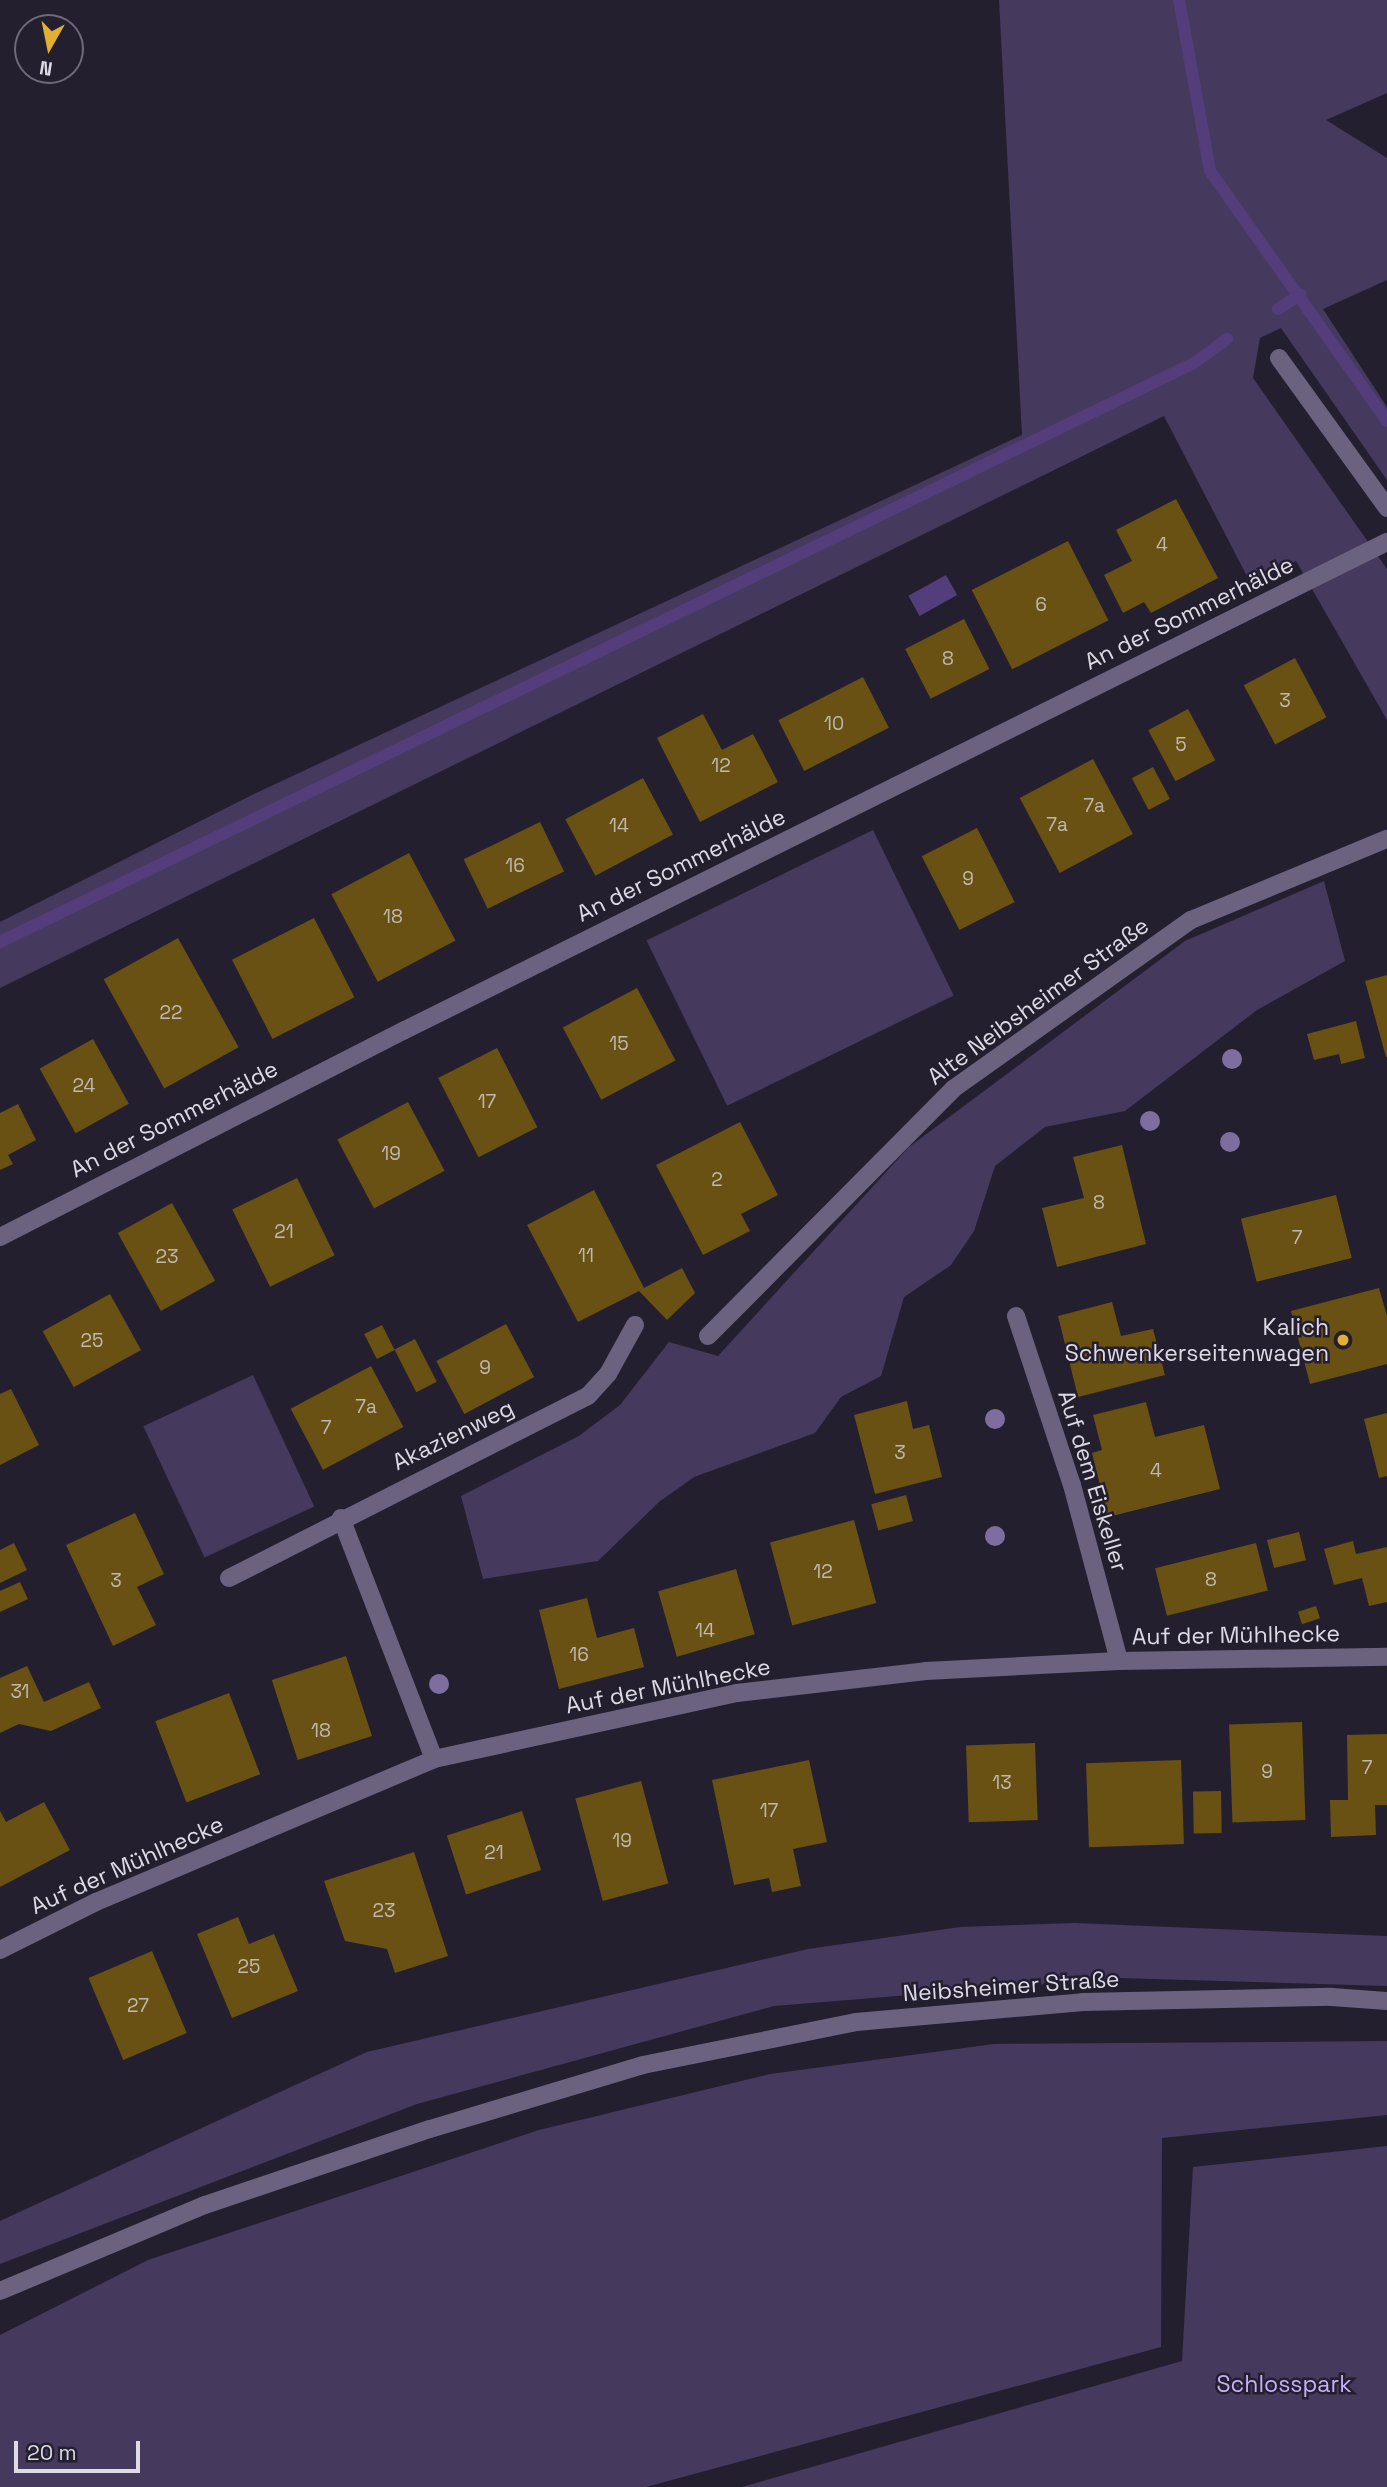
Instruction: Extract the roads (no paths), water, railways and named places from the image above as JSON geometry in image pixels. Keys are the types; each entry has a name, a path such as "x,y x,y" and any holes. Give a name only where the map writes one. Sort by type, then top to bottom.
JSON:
{"street":[{"path":"1279,358 1387,508"},
{"name":"An der Sommerhälde","path":"0,1237 390,1037 1387,542"},
{"name":"Alte Neibsheimer Straße","path":"708,1336 953,1089 1191,920 1387,839"},
{"name":"Auf dem Eiskeller","path":"1016,1316 1072,1485 1119,1661"},
{"name":"Akazienweg","path":"229,1578 341,1518 588,1396 608,1374 635,1325"},
{"path":"341,1518 434,1759"},
{"name":"Auf der Mühlhecke","path":"0,1950 96,1902 434,1759 737,1693 926,1671 1119,1661 1387,1657"},
{"name":"Neibsheimer Straße","path":"0,2291 205,2205 430,2129 643,2065 856,2022 1083,2002 1332,1997 1387,2001"}],"waterway":[{"path":"1179,0 1210,171 1387,421"},
{"path":"1278,309 1301,294"},
{"path":"0,942 1194,363 1227,339"}],"place":[{"name":"Kalich Schwenkerseitenwagen","path":"1343,1340"}],"park label":[{"name":"Schlosspark","path":"1284,2384"}]}
